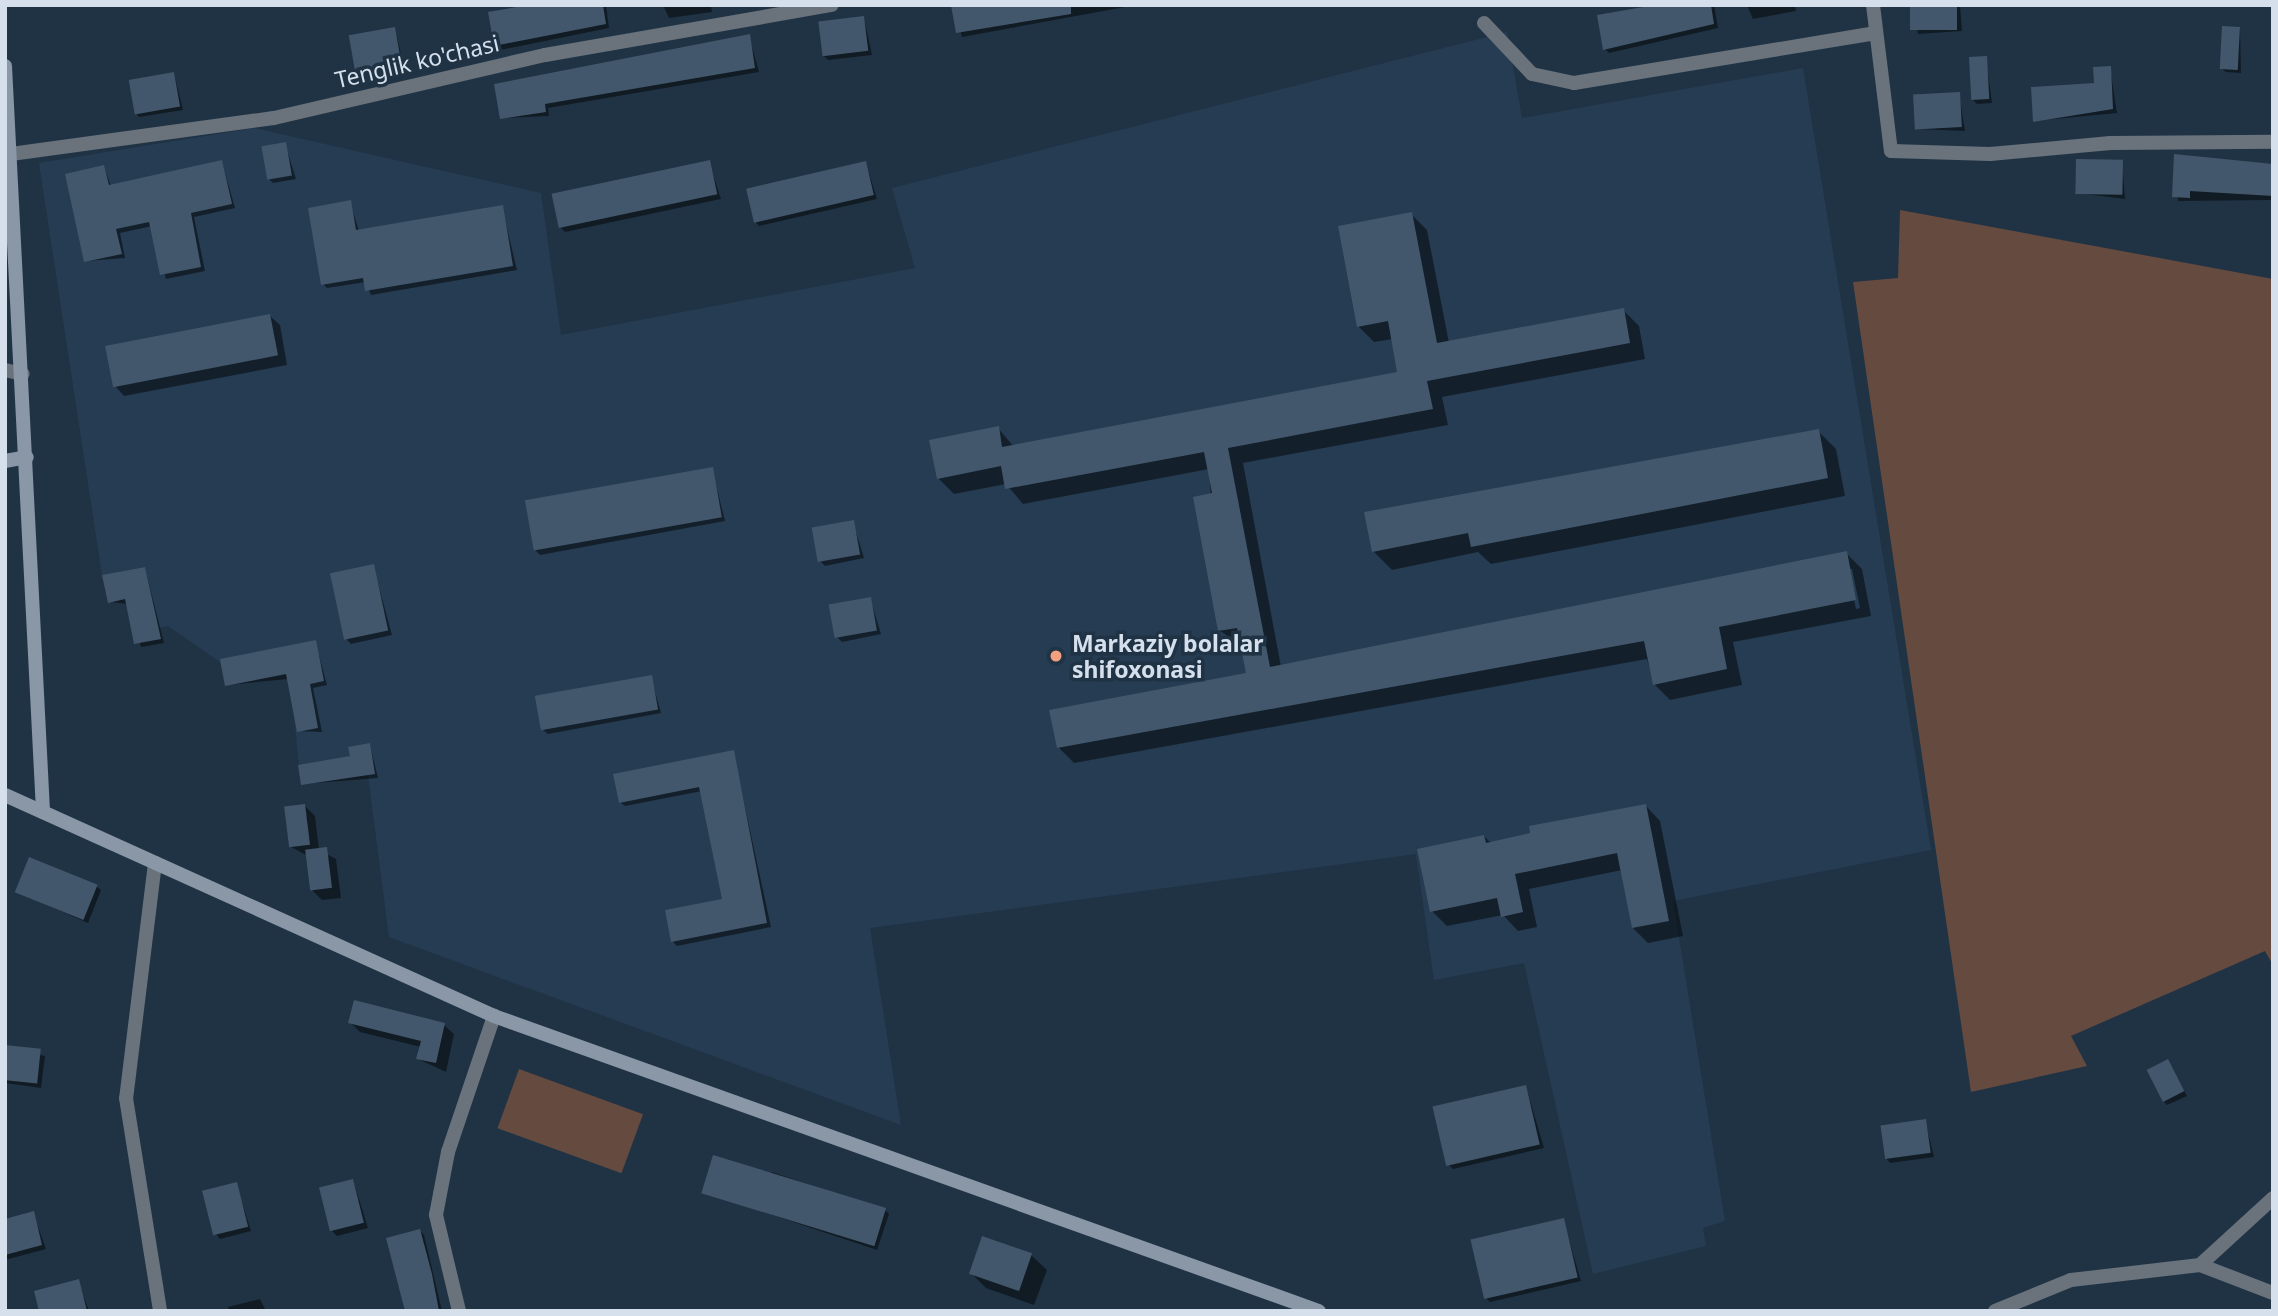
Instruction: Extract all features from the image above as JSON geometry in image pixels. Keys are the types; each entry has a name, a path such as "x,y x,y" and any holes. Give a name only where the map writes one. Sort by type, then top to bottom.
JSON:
{"street":[{"name":"Tenglik ko'chasi","path":"11,154 274,118 545,55 832,5"},
{"path":"1872,5 1891,151 1990,154 2111,143 2273,142"},
{"path":"1485,23 1532,74 1574,83 1876,33"},
{"path":"5,66 11,154 12,296 23,374 43,812"},
{"path":"5,370 23,374"},
{"path":"5,461 27,457"},
{"path":"5,795 494,1016 1319,1311"},
{"path":"155,863 126,1098 160,1311"},
{"path":"459,1311 436,1215 447,1152 494,1016"},
{"path":"2200,1265 2273,1198"},
{"path":"1995,1311 2071,1280 2200,1265 2273,1293"}],"shaded area":[{"name":"Markaziy bolalar shifoxonasi","path":"1507,32 1522,118 1803,68 1931,850 1673,901 1725,1221 1703,1228 1706,1246 1593,1274 1524,963 1434,980 1416,854 870,928 901,1125 389,937 368,775 301,785 290,674 225,686 220,662 168,626 158,628 145,567 102,575 39,163 254,128 541,193 561,335 915,268 892,188"},
{"path":"1900,210 2273,279 2273,965 2265,951 2071,1036 2087,1066 1971,1092 1853,282 1898,278"},
{"path":"519,1069 643,1114 621,1173 497,1128"}],"building":[{"path":"529,5 603,5 606,24 494,46 488,12"},
{"path":"951,5 1071,5 1071,14 956,33"},
{"path":"1655,5 1711,5 1714,24 1603,50 1597,15"},
{"path":"1910,5 1957,5 1957,30 1910,30"},
{"path":"864,16 868,51 823,56 818,22"},
{"path":"2222,26 2240,27 2238,70 2220,69"},
{"path":"395,27 401,62 355,71 349,35"},
{"path":"750,34 755,68 545,104 546,112 500,119 494,84"},
{"path":"1987,56 1989,99 1971,100 1969,57"},
{"path":"2111,66 2113,109 2033,122 2031,87 2094,83 2093,67"},
{"path":"174,72 180,106 135,114 129,80"},
{"path":"1960,92 1962,127 1915,129 1913,94"},
{"path":"286,142 292,175 267,180 261,146"},
{"path":"2174,154 2273,164 2273,196 2190,191 2190,198 2172,197"},
{"path":"2076,159 2123,160 2122,195 2075,194"},
{"path":"222,160 232,204 191,213 201,267 160,275 149,222 116,229 122,254 84,262 65,174 104,165 109,185"},
{"path":"710,160 717,194 559,228 552,194"},
{"path":"866,161 874,195 754,223 746,189"},
{"path":"351,200 356,230 503,205 513,266 365,291 363,278 321,285 308,208"},
{"path":"1412,212 1437,343 1624,308 1630,343 1427,381 1433,409 1228,448 1270,667 1847,551 1856,600 1719,627 1727,669 1653,685 1644,641 1057,748 1049,710 1246,673 1237,628 1218,631 1193,497 1212,493 1204,452 1005,489 1001,466 937,479 929,440 999,426 1002,447 1397,372 1388,321 1357,327 1338,226"},
{"path":"270,314 278,355 113,387 105,346"},
{"path":"1819,429 1828,478 1471,547 1468,533 1372,552 1364,512"},
{"path":"713,467 722,517 534,550 525,500"},
{"path":"854,520 860,554 818,562 812,527"},
{"path":"374,564 388,631 344,640 330,573"},
{"path":"145,567 161,639 134,644 125,599 108,603 102,575"},
{"path":"871,597 877,630 835,638 829,604"},
{"path":"316,640 324,681 310,684 318,728 297,732 286,674 225,686 220,659"},
{"path":"652,675 658,709 541,730 535,696"},
{"path":"370,743 375,774 301,785 298,765 350,756 348,747"},
{"path":"734,750 767,923 671,942 665,910 722,899 699,787 619,803 613,774"},
{"path":"305,804 310,845 289,847 284,807"},
{"path":"1646,804 1669,921 1632,928 1617,853 1515,874 1523,912 1501,917 1497,898 1430,912 1417,849 1484,835 1486,843 1530,833 1529,826"},
{"path":"327,847 332,888 310,890 305,850"},
{"path":"29,857 98,885 83,920 15,892"},
{"path":"354,1000 445,1023 436,1063 416,1059 421,1041 348,1023"},
{"path":"5,1045 41,1049 37,1084 5,1080"},
{"path":"2168,1059 2184,1091 2163,1102 2147,1070"},
{"path":"1526,1085 1540,1144 1446,1166 1432,1107"},
{"path":"1926,1119 1931,1153 1885,1159 1880,1125"},
{"path":"713,1155 886,1208 874,1246 701,1193"},
{"path":"353,1179 364,1223 330,1231 319,1187"},
{"path":"237,1182 248,1227 213,1235 202,1191"},
{"path":"34,1211 42,1245 5,1255 5,1219"},
{"path":"1564,1218 1578,1277 1484,1299 1470,1240"},
{"path":"420,1229 439,1311 405,1311 386,1238"},
{"path":"982,1236 1032,1253 1019,1291 969,1274"},
{"path":"79,1279 87,1311 39,1311 34,1291"}],"place":[{"name":"Markaziy bolalar shifoxonasi","path":"1056,656"}]}
